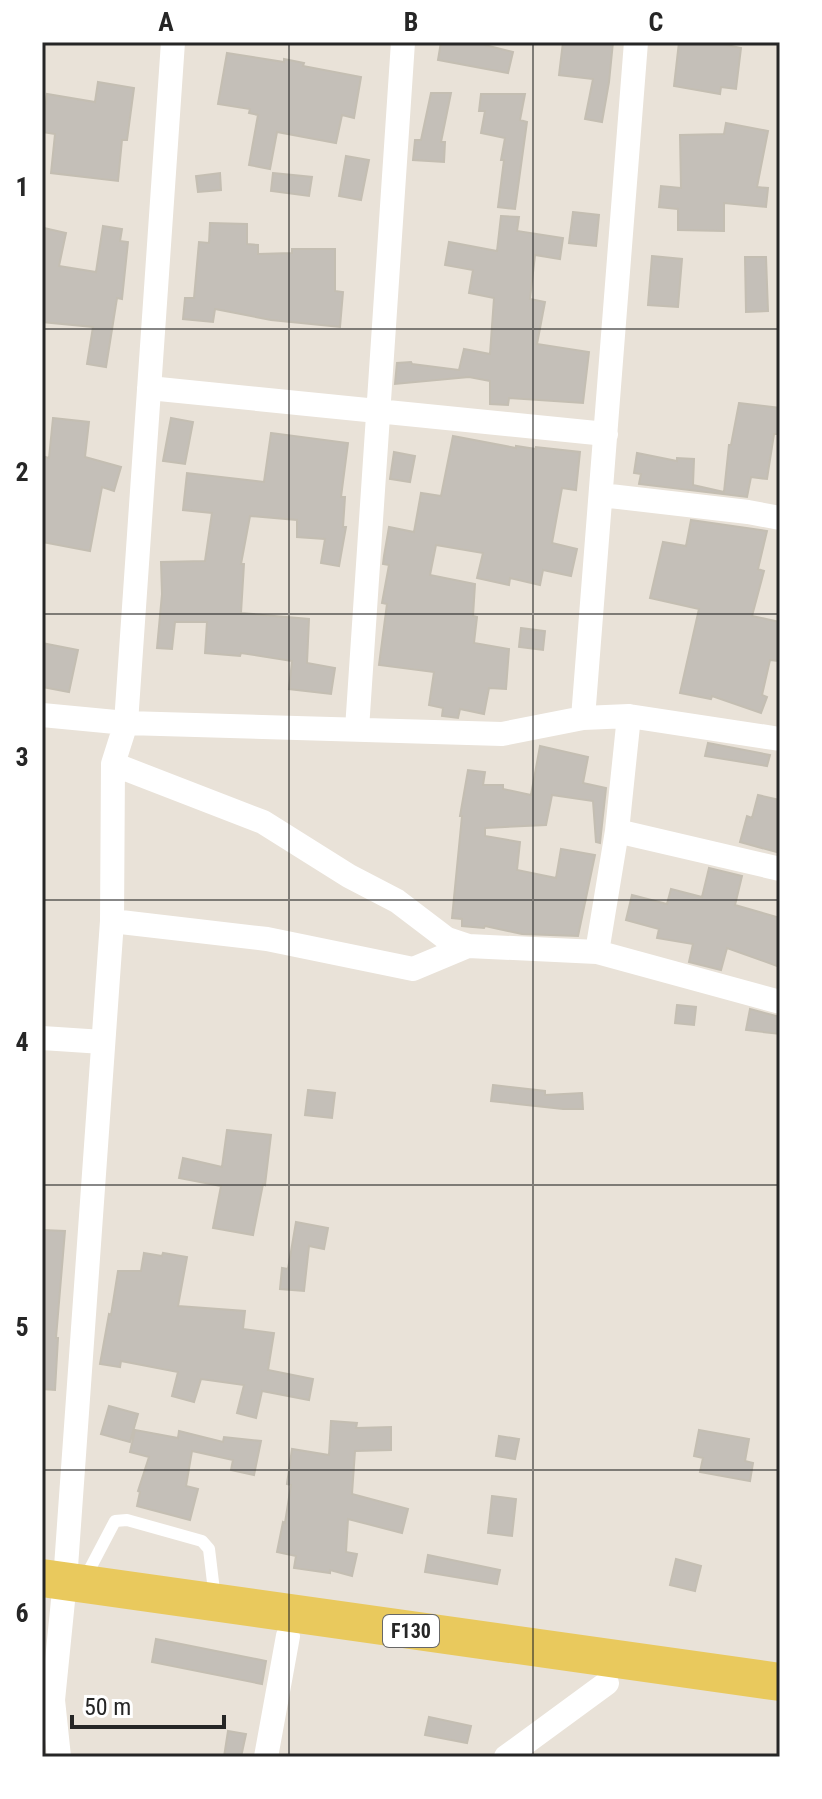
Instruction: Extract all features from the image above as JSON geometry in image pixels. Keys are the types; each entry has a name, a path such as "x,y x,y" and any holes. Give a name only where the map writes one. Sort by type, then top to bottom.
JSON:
{"main road":[{"name":"F130","path":"59,1591 215,1602 780,1682"},
{"name":"F130","path":"59,1591 288,1636 780,1707"}],"street":[{"path":"59,1757 53,1700 112,921 113,764 126,723 173,42"},
{"path":"357,729 403,42"},
{"path":"583,718 636,42"},
{"path":"149,388 606,434"},
{"path":"601,495 780,518"},
{"path":"42,715 126,723 502,734 583,718 629,716 780,739"},
{"path":"597,952 617,831 629,716"},
{"path":"113,764 263,822 349,876 397,901 447,939 468,946 597,952 780,1002"},
{"path":"617,831 780,869"},
{"path":"112,921 267,939 413,969 468,946"},
{"path":"42,1038 103,1042"},
{"path":"266,1757 288,1636"},
{"path":"506,1757 607,1683"}],"lane":[{"path":"59,1591 115,1521 127,1520 202,1541 209,1549 215,1602"}],"building":[{"path":"441,42 473,42 513,52 508,73 438,60"},
{"path":"563,42 613,42 602,122 585,119 593,79 559,75"},
{"path":"679,42 709,45 713,42 741,48 736,89 721,87 720,94 674,86"},
{"path":"227,53 284,62 284,59 304,63 303,66 361,77 354,118 342,115 336,143 277,132 270,169 249,165 258,115 249,113 250,109 218,104"},
{"path":"98,82 134,88 127,140 122,140 118,181 51,173 55,134 42,132 47,94 95,102"},
{"path":"431,93 451,93 441,142 445,142 444,162 413,160 415,140 421,140"},
{"path":"481,94 525,94 520,120 527,122 515,209 498,207 505,138 481,133 485,111 479,111"},
{"path":"726,123 768,131 757,187 768,188 766,207 724,203 724,231 678,230 678,209 659,207 661,186 681,188 680,135 724,134"},
{"path":"346,156 369,160 361,200 339,196"},
{"path":"220,173 221,190 198,192 196,176"},
{"path":"273,173 312,177 309,196 271,191"},
{"path":"573,212 599,215 596,246 569,243"},
{"path":"501,216 519,217 517,231 563,238 560,259 535,255 530,299 545,302 537,344 589,352 583,403 509,398 508,405 490,404 490,381 469,377 395,384 397,363 411,362 459,370 464,349 490,354 494,298 469,293 473,270 445,265 449,242 497,251"},
{"path":"210,223 247,224 247,244 258,245 258,254 292,253 292,249 335,249 335,291 343,292 340,327 271,320 215,309 213,322 183,319 185,298 194,298 199,242 209,243"},
{"path":"103,226 122,229 120,241 128,242 122,299 117,298 106,367 87,364 93,327 42,322 44,228 66,233 59,266 96,272"},
{"path":"652,256 682,259 678,307 648,305"},
{"path":"745,257 766,257 768,311 746,312"},
{"path":"739,403 780,408 780,434 774,434 767,479 751,477 747,497 639,484 641,474 634,473 637,453 677,461 677,458 694,459 693,485 724,492 729,445"},
{"path":"53,418 89,422 85,457 121,467 114,491 102,487 90,551 42,542 42,456 49,458"},
{"path":"171,418 193,422 185,464 163,461"},
{"path":"271,433 348,443 341,497 345,497 343,527 346,527 339,566 321,563 325,539 297,537 297,520 250,516 241,564 244,564 241,613 309,619 307,663 335,668 331,694 289,689 292,661 241,653 240,656 205,653 207,622 175,622 172,649 157,648 162,594 161,562 205,561 212,513 183,510 187,473 264,482"},
{"path":"453,436 516,448 580,452 576,490 562,488 552,543 577,549 571,576 543,570 540,585 510,578 509,585 477,578 483,553 436,545 430,575 475,584 473,616 477,617 474,643 509,649 506,689 489,688 484,714 460,709 458,718 442,716 443,708 429,705 434,672 379,665 387,604 382,603 389,565 383,564 389,527 414,532 421,493 441,496"},
{"path":"394,452 415,456 410,482 390,479"},
{"path":"691,520 767,531 758,569 764,571 752,616 780,622 780,650 778,661 770,660 762,695 767,697 761,713 712,696 711,699 680,693 699,609 650,598 663,542 686,546"},
{"path":"521,628 545,631 543,650 519,647"},
{"path":"42,643 78,650 69,692 42,687"},
{"path":"708,743 770,755 767,766 705,756"},
{"path":"540,746 588,757 583,783 606,788 600,843 596,842 593,801 552,795 546,825 485,828 485,836 520,842 517,870 556,878 561,849 595,855 578,936 522,934 485,926 462,926 462,919 452,918 460,816 468,770 485,772 483,785 503,785 503,789 531,795"},
{"path":"758,795 780,800 780,853 740,842 747,816 752,818"},
{"path":"709,868 742,876 735,905 780,918 780,967 727,948 721,970 689,962 693,944 657,938 659,929 626,920 632,895 667,904 671,889 702,897"},
{"path":"677,1005 696,1007 694,1025 675,1023"},
{"path":"750,1009 780,1017 780,1034 746,1030"},
{"path":"493,1085 545,1091 545,1095 582,1093 583,1109 491,1101"},
{"path":"308,1090 335,1093 332,1118 305,1115"},
{"path":"227,1130 271,1135 265,1185 253,1235 213,1228 221,1186 179,1178 183,1158 222,1167"},
{"path":"296,1222 328,1228 324,1249 309,1246 304,1291 280,1289 282,1268 288,1269"},
{"path":"42,1230 65,1231 55,1390 42,1389"},
{"path":"144,1253 187,1257 178,1306 245,1311 243,1329 274,1333 268,1370 313,1379 309,1400 262,1391 256,1418 237,1413 244,1385 201,1379 194,1402 172,1396 178,1372 121,1361 120,1367 100,1364 118,1271 141,1271"},
{"path":"109,1406 138,1414 130,1442 101,1434"},
{"path":"331,1421 357,1423 356,1428 391,1427 391,1450 355,1451 352,1494 408,1509 402,1533 348,1519 346,1552 357,1554 352,1576 330,1570 330,1573 294,1568 296,1556 277,1552 291,1485 287,1484 292,1449 329,1455"},
{"path":"135,1430 178,1438 179,1431 223,1442 224,1437 261,1441 254,1475 231,1470 233,1460 192,1451 186,1486 198,1489 190,1520 137,1506 138,1491 149,1457 130,1452"},
{"path":"699,1430 749,1439 745,1461 753,1463 750,1481 700,1472 703,1458 694,1456"},
{"path":"499,1436 519,1439 515,1459 496,1456"},
{"path":"492,1496 516,1499 512,1536 488,1533"},
{"path":"428,1555 500,1570 497,1584 425,1572"},
{"path":"676,1559 701,1566 695,1591 670,1585"},
{"path":"156,1639 266,1661 262,1684 152,1662"},
{"path":"429,1717 471,1726 467,1743 425,1735"},
{"path":"228,1731 246,1734 241,1757 224,1757"}]}
